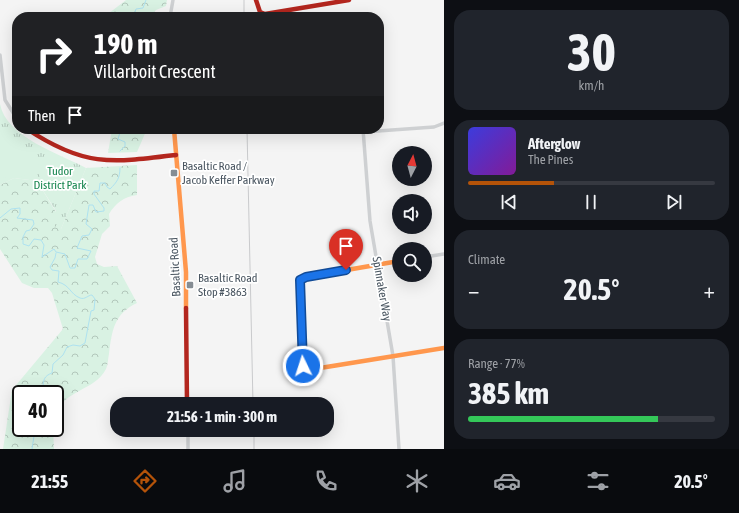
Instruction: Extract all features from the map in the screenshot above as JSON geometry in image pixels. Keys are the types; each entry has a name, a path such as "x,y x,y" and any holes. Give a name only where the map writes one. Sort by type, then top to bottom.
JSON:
{"street":[{"path":"171,12 173,0"},
{"path":"256,0 259,11 261,12"},
{"path":"278,12 349,0"},
{"path":"0,55 6,100 12,110"},
{"path":"384,129 434,127 444,123"},
{"path":"37,134 77,155 90,159 120,160 176,155"},
{"name":"Basaltic Road","path":"174,134 186,288 187,397"},
{"name":"Spinnaker Way","path":"364,134 370,221 393,356 399,449"},
{"path":"432,256 444,254"},
{"path":"392,262 306,277 300,280 303,366 310,369 444,348"},
{"path":"188,437 188,449"}],"green space":[{"path":"126,0 167,0 166,6 154,12 110,12"},
{"name":"Tudor District Park","path":"0,104 4,116 12,126 12,134 22,134 49,150 86,168 61,229 54,226 56,211 37,181 14,178 0,185"},
{"path":"111,134 145,134 137,152 108,153"},
{"path":"8,137 15,137 39,165 31,172 16,178 6,178 0,176 0,144"},
{"path":"43,158 79,172 65,208 51,199 42,188 40,181 40,167"},
{"path":"137,165 137,195 120,201 109,214 110,226 102,234 95,257 97,264 104,267 117,266 137,303 123,312 113,330 108,364 101,376 72,395 64,402 64,385 16,385 63,329 52,293 48,288 34,288 22,283 0,249 0,185 14,178 37,181 56,212 61,229 86,168"},
{"path":"12,390 12,437 53,437 54,449 3,449"}],"waterway":[{"path":"135,12 136,9 143,8 146,0"},
{"path":"120,134 118,139 125,142 125,146 120,151"},
{"path":"0,218 11,209 20,208 20,214 17,218 33,220 34,224 30,230 26,231 23,237 23,244 29,246 34,239 41,240 44,245 42,257 54,249 56,252 65,254 70,268 75,268 78,259 87,259 91,251 77,248 82,236 89,235 92,229 86,224 89,205 93,205 96,212 104,211 104,208 94,194 94,191 99,191 100,183 105,183 110,189 118,180 120,168"},
{"path":"44,385 46,377 52,373 53,364 63,355 67,347 73,345 80,346 85,343 91,311 94,310 95,299 92,295 80,298 65,285 58,282 59,271 52,270 50,267 56,253"},
{"path":"32,449 34,437"}],"railway":[{"path":"244,0 244,12"},
{"path":"247,134 253,397"},
{"path":"254,437 254,449"}],"traffic: slow":[{"path":"174,134 186,272 186,308"},
{"path":"392,262 306,277 300,280 303,366 314,369 444,348"}],"traffic: jam":[{"path":"256,0 260,12"},
{"path":"277,12 349,0"},
{"path":"35,134 65,150 82,156 98,159 133,160 176,155"},
{"path":"186,308 187,397"}],"place":[{"name":"Basaltic Road / Jacob Keffer Parkway","path":"174,173"},
{"name":"Basaltic Road Stop #3863","path":"190,285"}],"route":[{"path":"303,366 300,280 306,277 346,270"}]}
